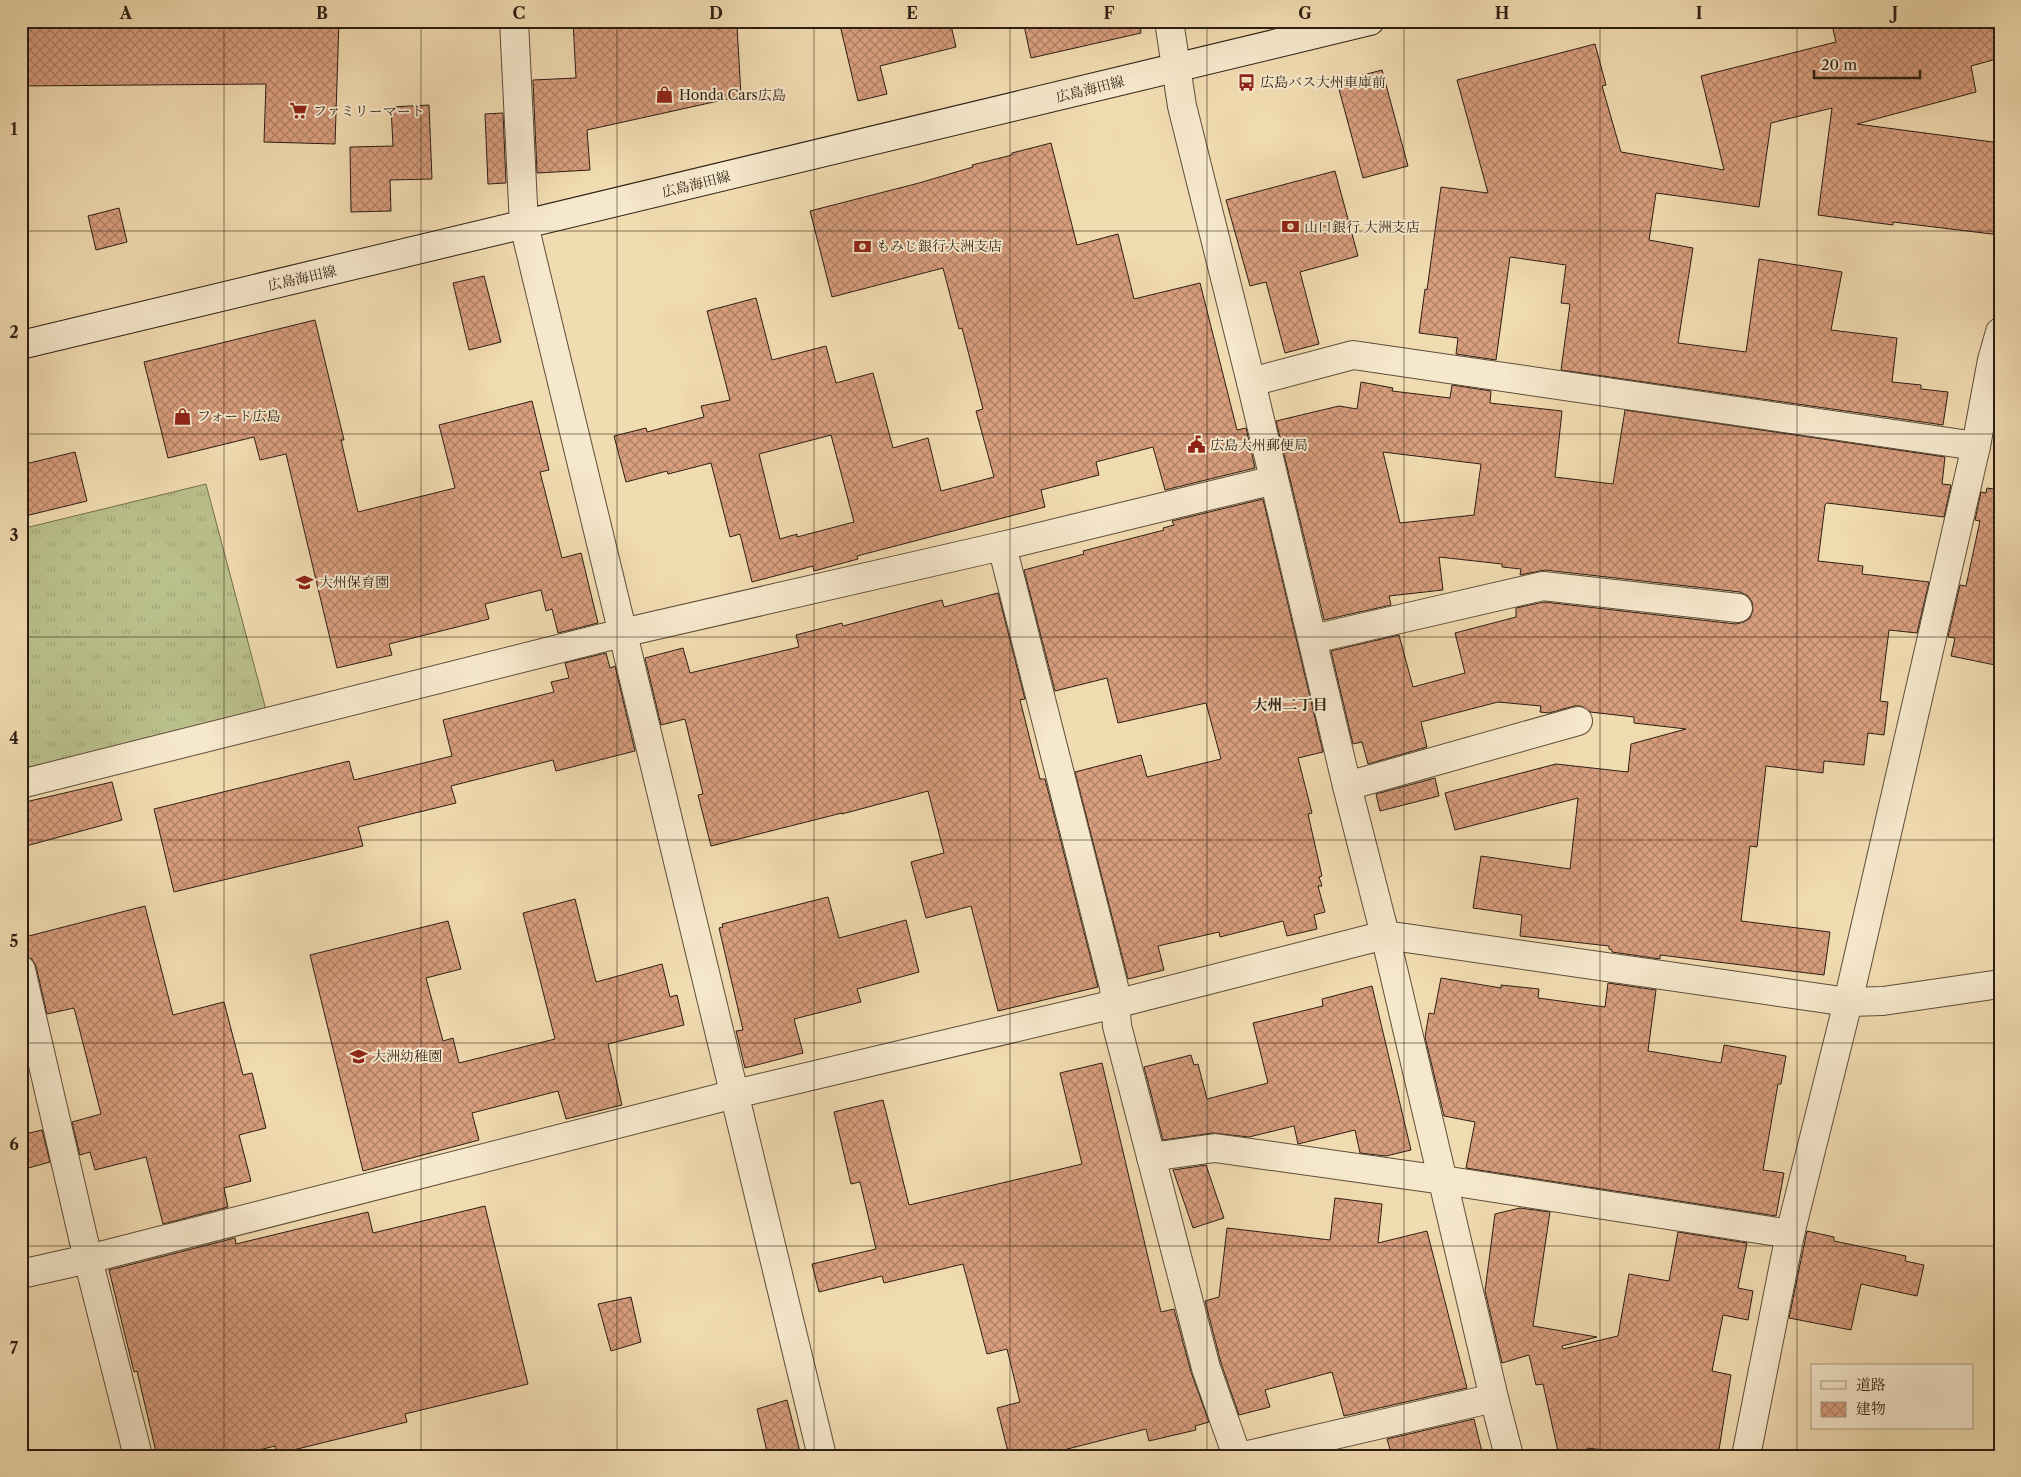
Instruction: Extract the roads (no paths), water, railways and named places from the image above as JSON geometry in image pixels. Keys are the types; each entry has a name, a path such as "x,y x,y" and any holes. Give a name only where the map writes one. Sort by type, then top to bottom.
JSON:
{"street":[{"path":"514,21 524,225 822,1456"},
{"path":"1169,21 1182,106 1251,382 1347,786 1386,935 1509,1456"},
{"name":"広島海田線","path":"21,345 1370,21"},
{"path":"1746,1456 1790,1234 1848,1002 1996,361 2000,332"},
{"path":"1251,382 1353,355 1976,446"},
{"path":"21,784 622,633 1002,546 1274,480"},
{"path":"1002,546 1114,986 1117,1026 1150,1157 1206,1368 1237,1456"},
{"path":"1313,639 1543,586 1738,608"},
{"path":"1347,786 1578,721"},
{"path":"21,1274 88,1259 735,1094 1115,1004 1386,935 1848,1002 1883,1001 2000,984"},
{"path":"21,970 88,1259 138,1456"},
{"path":"1150,1157 1215,1148 1443,1180 1790,1234"},
{"path":"1244,1456 1494,1398"}],"place":[{"name":"広島バス大州車庫前","path":"1246,82"},
{"name":"Honda Cars広島","path":"665,95"},
{"name":"ファミリーマート","path":"299,111"},
{"name":"山口銀行 大洲支店","path":"1290,227"},
{"name":"もみじ銀行大洲支店","path":"862,246"},
{"name":"フォード広島","path":"183,416"},
{"name":"広島大州郵便局","path":"1196,445"},
{"name":"大州保育園","path":"305,582"},
{"name":"大洲幼稚園","path":"358,1056"}],"district":[{"name":"大州二丁目","path":"1290,705"}]}
